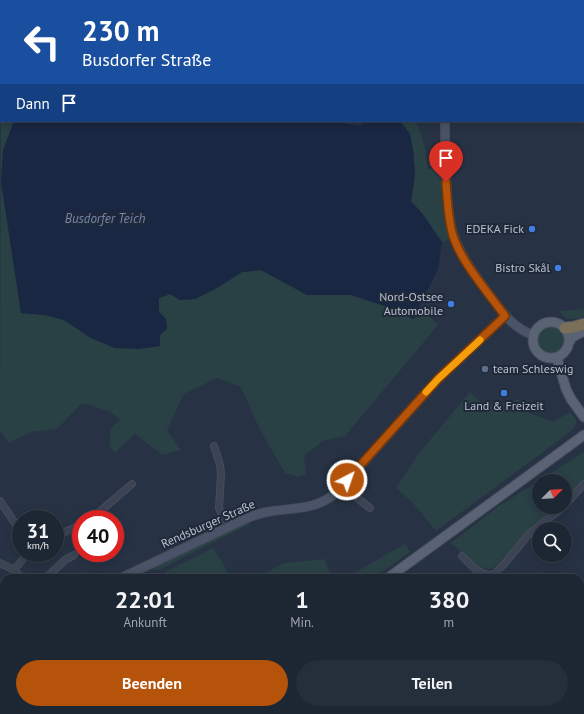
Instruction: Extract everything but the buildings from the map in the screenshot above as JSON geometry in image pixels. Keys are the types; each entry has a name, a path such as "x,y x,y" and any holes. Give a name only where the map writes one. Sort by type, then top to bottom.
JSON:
{"highway":[{"path":"565,328 584,324"}],"main road":[{"path":"570,341 568,332 565,328 557,322 546,322 540,325 536,330 533,335 532,342 538,353 546,358 557,358 566,352 570,341 570,338 584,331"},
{"path":"557,358 566,389 571,399 584,417"},
{"path":"393,574 580,438"}],"street":[{"path":"444,122 445,172 448,210 452,233 462,254 477,278 505,316 524,332 533,335"},
{"name":"Rendsburger Straße","path":"129,574 245,519 266,512 315,506 329,499 438,379 505,316"},
{"path":"214,446 220,464 221,474 219,508 227,527"},
{"path":"345,483 370,508"},
{"path":"101,510 132,484"},
{"path":"572,497 584,484"},
{"path":"0,501 12,519"},
{"path":"494,574 529,534 554,514"},
{"path":"50,574 65,560 72,556"},
{"path":"462,556 476,570 483,574"},
{"path":"14,570 21,562"},
{"path":"0,563 14,570 18,574"}],"green space":[{"path":"1,122 14,122 3,150 21,313 45,315 64,320 91,338 160,345 160,335 166,319 159,312 159,298 170,294 180,300 195,299 217,288 242,272 261,270 307,295 351,295 406,313 412,319 419,307 438,325 345,436 323,441 304,456 306,474 299,477 285,473 260,430 241,387 217,378 184,394 167,430 181,450 162,455 135,434 115,453 109,445 111,429 120,419 108,411 82,403 57,429 31,432 9,443 0,431"},
{"path":"401,122 416,122 423,138 428,169 440,168 443,206 450,239 442,242 424,216 411,202 415,174 410,134"},
{"path":"584,309 584,316 573,319 564,317 559,311"},
{"path":"551,326 561,330 565,340 561,350 551,354 541,350 537,340 541,330"},
{"path":"470,392 483,404 498,405 519,399 527,412 553,422 570,412 577,421 573,429 561,439 436,531 412,502 396,488 419,453"},
{"path":"584,452 584,481 572,494 572,474 549,474"},
{"path":"532,485 532,514 549,514 537,522 532,522 532,526 504,557 489,570 476,565 451,543 499,506"},
{"path":"251,519 252,521 248,525 159,570 154,570 151,567"},
{"path":"405,544 410,552 380,574 352,574"},
{"path":"213,548 229,574 161,574"},
{"path":"324,559 331,574 263,574 284,563"}],"water":[{"name":"Busdorfer Teich","path":"14,122 341,122 358,126 363,125 364,122 401,122 410,134 413,150 415,174 411,202 424,216 442,242 438,269 419,307 422,315 412,319 406,313 351,295 307,295 261,270 242,272 217,288 195,299 180,300 170,294 159,298 159,312 166,319 167,329 160,335 160,346 139,349 115,348 91,338 64,320 45,315 21,313 1,182 3,150"}],"slow traffic":[{"path":"426,392 480,340"}],"place":[{"name":"EDEKA Fick","path":"532,229"},
{"name":"Bistro Skål","path":"558,268"},
{"name":"Nord-Ostsee Automobile","path":"451,304"},
{"name":"team Schleswig","path":"485,369"},
{"name":"Land & Freizeit","path":"504,393"}],"route":[{"path":"347,480 438,379 505,316 477,278 462,254 452,233 448,210 446,182"}]}
